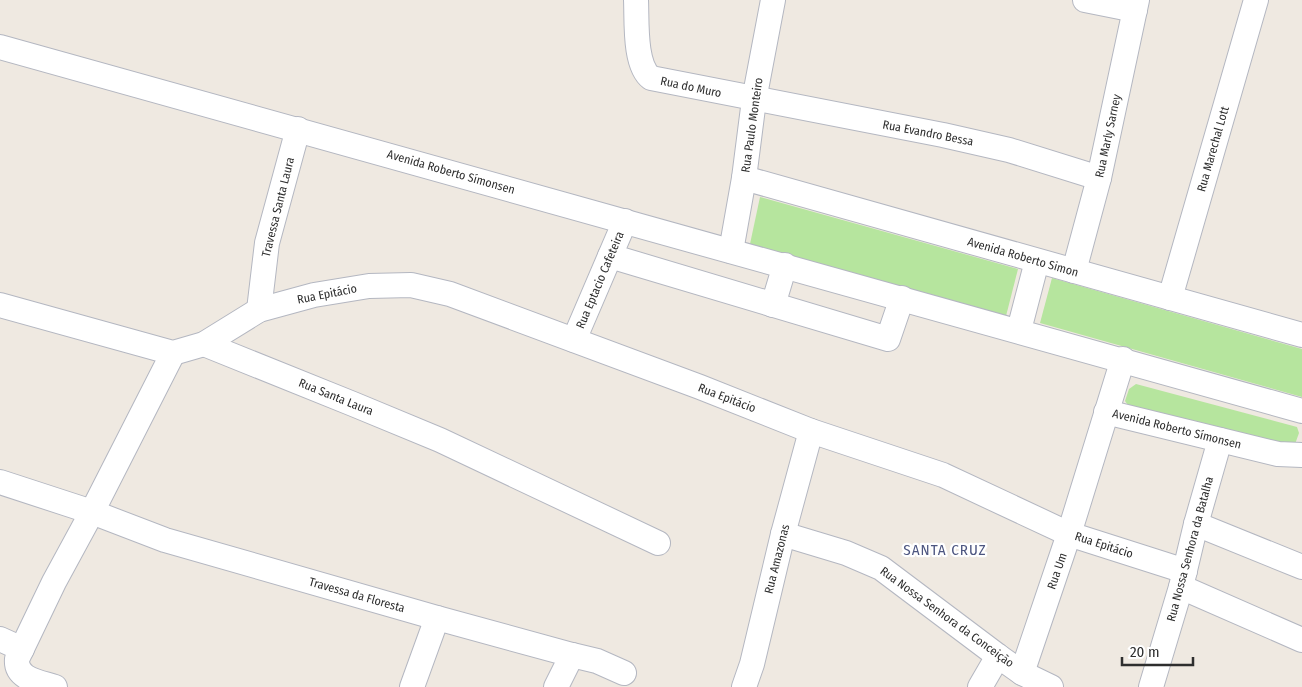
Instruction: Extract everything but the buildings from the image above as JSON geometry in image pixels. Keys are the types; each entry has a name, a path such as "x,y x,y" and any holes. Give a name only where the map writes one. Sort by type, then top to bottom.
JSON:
{"street":[{"name":"Rua do Muro","path":"636,0 640,61 645,74 661,81 754,100"},
{"name":"Rua Paulo Monteiro","path":"731,251 744,178 754,100 773,0"},
{"path":"1085,0 1136,5"},
{"name":"Rua Marechal Lott","path":"1170,298 1256,0"},
{"name":"Rua Marly Sarney","path":"1074,271 1099,178 1136,5"},
{"name":"Avenida Roberto Símonsen","path":"0,47 1302,410"},
{"name":"Rua Evandro Bessa","path":"754,100 952,137 1009,150 1099,178"},
{"name":"Travessa Santa Laura","path":"259,310 267,243 298,129"},
{"name":"Avenida Roberto Simon","path":"744,178 1302,335"},
{"name":"Rua Eptacio Cafeteira","path":"574,340 625,221"},
{"path":"610,256 888,339 902,298"},
{"path":"1019,330 1037,261"},
{"path":"773,305 785,265"},
{"name":"Rua Epitácio","path":"259,310 314,295 369,286 411,285 450,294 811,431 942,475 1069,534 1183,579 1302,640"},
{"path":"0,305 173,353 204,344 259,310"},
{"name":"Rua Santa Laura","path":"204,344 440,440 658,544"},
{"path":"55,687 28,678 20,672 16,665 17,659 54,582 173,353"},
{"name":"Avenida Roberto Símonsen","path":"1123,359 1106,412 1278,454 1302,455"},
{"name":"Rua Um","path":"1038,682 1069,534 1106,412"},
{"name":"Rua Amazonas","path":"744,687 752,664 783,534 811,431"},
{"name":"Rua Nossa Senhora da Batalha","path":"1151,687 1183,579 1196,524 1220,440"},
{"name":"Travessa da Floresta","path":"0,482 92,512 165,540 437,618 598,661 624,672"},
{"path":"1196,524 1302,567"},
{"name":"Rua Nossa Senhora da Conceição","path":"783,534 846,553 881,568 998,656 1038,682"},
{"path":"412,687 437,618"},
{"path":"0,639 22,649"},
{"path":"556,687 572,655"},
{"path":"980,687 998,656"}],"green space":[{"path":"760,197 1018,269 1006,316 750,244"},
{"path":"1052,278 1302,349 1302,397 1040,323"},
{"path":"1136,384 1297,427 1299,433 1294,447 1130,408 1125,401 1129,389"}],"district":[{"name":"SANTA CRUZ","path":"945,550"}]}
